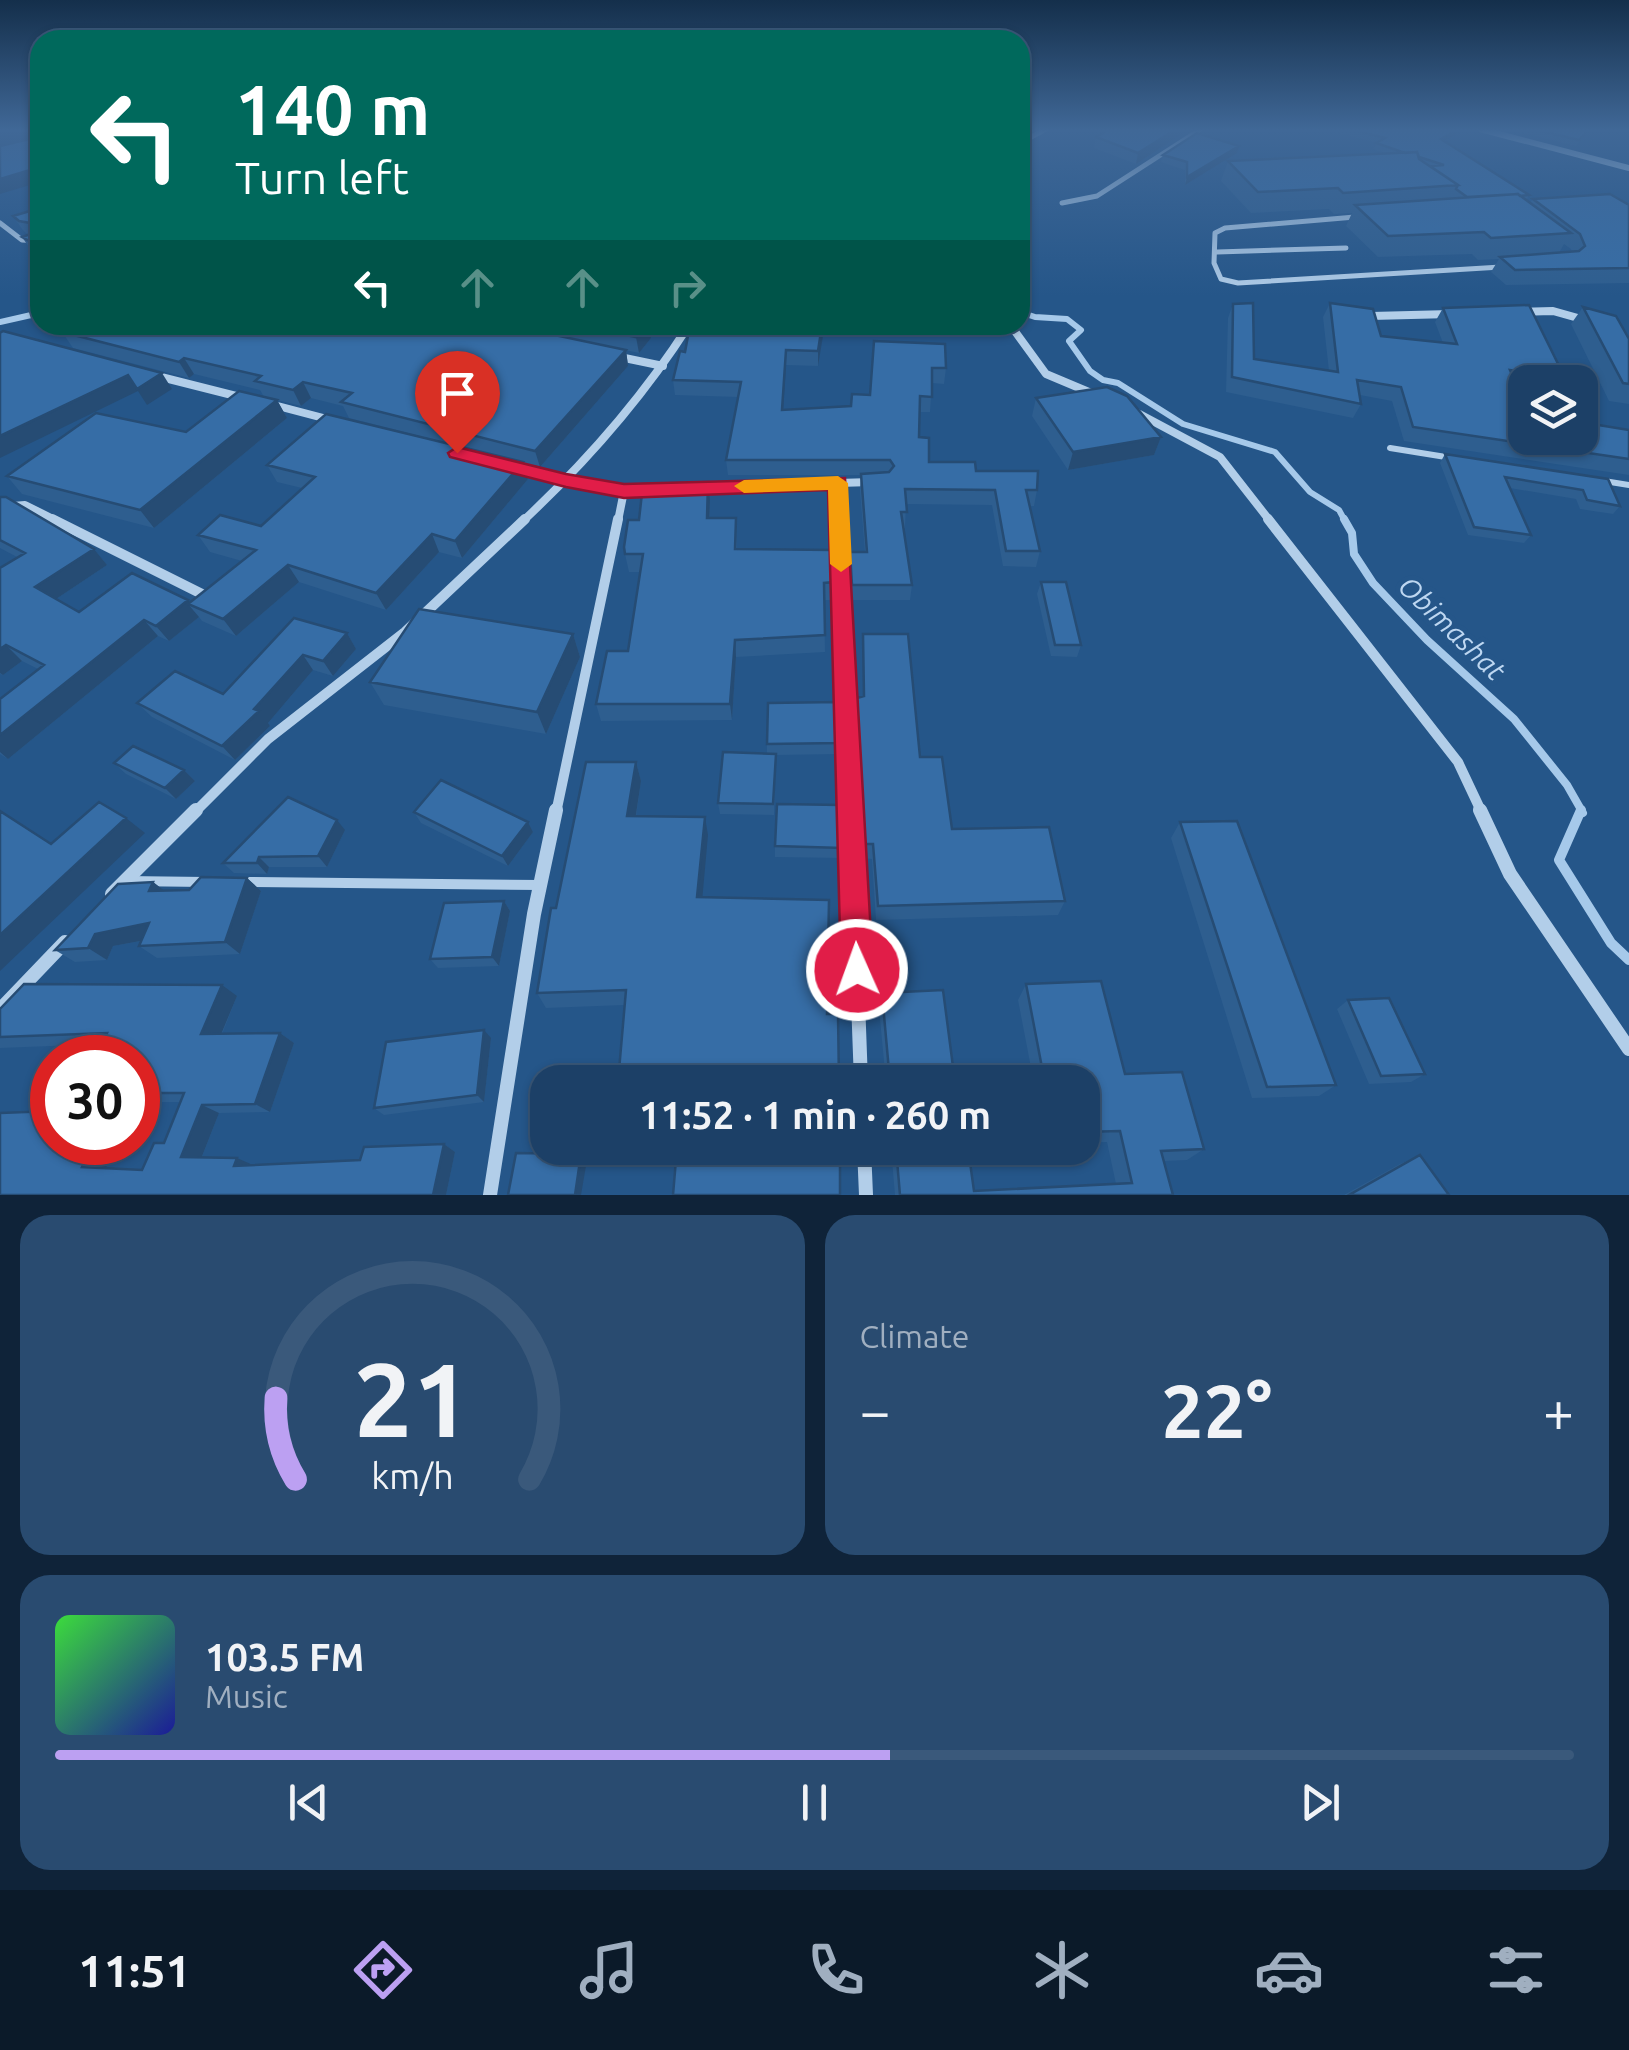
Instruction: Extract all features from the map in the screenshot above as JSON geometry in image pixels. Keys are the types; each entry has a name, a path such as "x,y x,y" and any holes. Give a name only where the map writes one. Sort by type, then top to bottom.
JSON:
{"street":[{"path":"1498,312 1553,311 1598,324"},
{"path":"1371,316 1462,313"},
{"path":"97,910 268,739 405,632 566,481 663,366 683,335"},
{"path":"1017,335 1037,367 1054,384 1108,400"},
{"path":"606,354 663,366"},
{"path":"144,373 335,421"},
{"path":"1122,406 1220,457 1458,762 1510,874 1629,1049"},
{"path":"508,466 624,491 663,490"},
{"path":"682,489 886,481"},
{"path":"838,483 860,1065"},
{"path":"490,1195 540,885 624,491"},
{"path":"0,506 25,505 206,596"},
{"path":"0,1010 69,938"},
{"path":"865,1165 866,1195"}],"lane":[{"path":"1062,203 1097,196 1114,185"},
{"path":"1360,217 1225,228 1214,232 1218,252 1214,264 1221,279 1238,284 1505,267"},
{"path":"0,223 22,240 30,240"},
{"path":"1218,252 1346,248"},
{"path":"1390,448 1464,460"},
{"path":"1592,480 1629,485"},
{"path":"124,881 540,885"}],"building":[{"path":"1251,185 1458,185 1343,193 1338,188 1258,192"},
{"path":"1458,185 1513,185 1529,195 1467,197 1456,189"},
{"path":"1518,194 1571,233 1491,238 1484,232 1388,236 1355,205"},
{"path":"1610,194 1629,205 1629,268 1515,270 1500,257 1579,251 1585,246 1580,234 1533,199"},
{"path":"30,211 30,223 19,221 13,216"},
{"path":"1253,303 1254,359 1338,372 1330,303 1373,309 1381,336 1457,344 1443,308 1529,305 1559,365 1508,365 1508,441 1413,427 1401,387 1357,380 1361,404 1232,377 1233,304"},
{"path":"1583,307 1616,316 1629,339 1629,384 1623,383"},
{"path":"3,331 162,373 137,389 128,375 0,436"},
{"path":"74,335 555,335 626,350 535,451 341,402 352,393 303,382 293,390 255,381 261,376 184,358 179,362"},
{"path":"688,335 820,335 818,351 786,350 782,410 851,406 852,394 870,395 874,341 945,344 946,368 932,368 932,397 920,396 919,437 929,438 929,462 975,462 976,471 1038,471 1037,490 1026,490 1040,551 1006,551 995,490 905,489 907,512 901,512 912,585 852,585 850,552 867,552 861,474 889,472 894,466 890,460 726,460 741,382 673,380 680,351 685,352"},
{"path":"1107,387 1127,396 1161,437 1073,452 1036,398"},
{"path":"239,391 277,400 140,510 7,476 96,413 186,432"},
{"path":"326,414 523,462 455,541 432,534 376,593 288,565 223,619 188,604 256,550 198,535 220,515 261,526 315,477 267,465"},
{"path":"1598,425 1629,430 1629,459 1598,454"},
{"path":"1445,454 1608,479 1620,506 1587,500 1583,490 1505,477 1531,535 1474,527"},
{"path":"708,482 707,518 736,518 735,549 833,550 834,582 824,583 825,635 735,640 730,704 596,704 607,651 628,651 643,554 625,554 624,547 628,520 639,520 643,484"},
{"path":"0,497 94,549 35,587 79,612 132,573 188,600 156,626 144,620 0,735 0,699 44,665 6,645 0,649 0,568 25,553 0,540"},
{"path":"1041,582 1066,582 1081,645 1055,645"},
{"path":"419,609 573,634 537,712 370,682"},
{"path":"294,618 347,633 323,661 303,655 254,709 259,711 222,746 137,703 175,671 223,694"},
{"path":"863,634 908,634 920,757 942,757 952,829 1049,827 1065,901 878,906 873,844 865,844 859,748 857,698 864,696"},
{"path":"839,702 840,743 767,744 768,703"},
{"path":"133,746 184,770 165,788 114,763"},
{"path":"723,752 776,754 773,804 718,803"},
{"path":"586,762 636,762 627,816 705,817 697,897 829,900 827,1014 838,1014 839,1065 619,1065 626,990 537,993 551,908 556,908"},
{"path":"441,780 528,822 502,856 414,812"},
{"path":"288,797 337,820 318,856 259,857 257,863 223,863"},
{"path":"99,802 126,818 0,935 0,811 51,844"},
{"path":"777,804 841,805 843,848 775,846"},
{"path":"1237,821 1336,1085 1267,1087 1180,822"},
{"path":"201,877 247,878 225,942 139,946 149,923 95,934 88,948 55,950 118,884 153,882 149,891 189,890"},
{"path":"504,901 492,957 430,959 444,903"},
{"path":"1101,981 1125,1074 1182,1072 1204,1149 1161,1151 1173,1195 900,1195 897,1165 970,1165 974,1191 1132,1183 1120,1131 1100,1132 1100,1065 1042,1065 1026,984"},
{"path":"24,984 222,985 201,1034 280,1033 255,1104 202,1105 181,1157 237,1158 234,1166 360,1160 364,1147 444,1144 433,1195 0,1195 0,1113 30,1112 30,1165 142,1170 144,1165 160,1165 160,1143 164,1143 184,1093 160,1093 160,1035 0,1037 0,1009"},
{"path":"943,990 953,1065 888,1065 882,993"},
{"path":"1389,998 1425,1074 1381,1076 1348,1000"},
{"path":"484,1030 477,1095 374,1108 386,1042"},
{"path":"516,1153 530,1153 530,1165 579,1165 575,1195 508,1195"},
{"path":"1420,1155 1449,1195 1349,1195"},
{"path":"676,1165 840,1165 840,1195 673,1195"}],"waterway":[{"name":"Obimashat","path":"0,322 30,315"},
{"name":"Obimashat","path":"1030,315 1067,319 1081,330 1069,341 1090,371 1103,380 1118,383 1183,424 1275,452 1310,492 1339,510 1345,521"},
{"name":"Obimashat","path":"1344,519 1352,533 1354,554 1373,583 1427,640 1514,719 1567,785 1583,813"},
{"name":"Obimashat","path":"1581,810 1559,860 1611,943 1629,960"}],"slow traffic":[{"path":"744,486 838,483 841,564"}],"route":[{"path":"457,453 566,481 624,491 838,483 857,970"}]}
